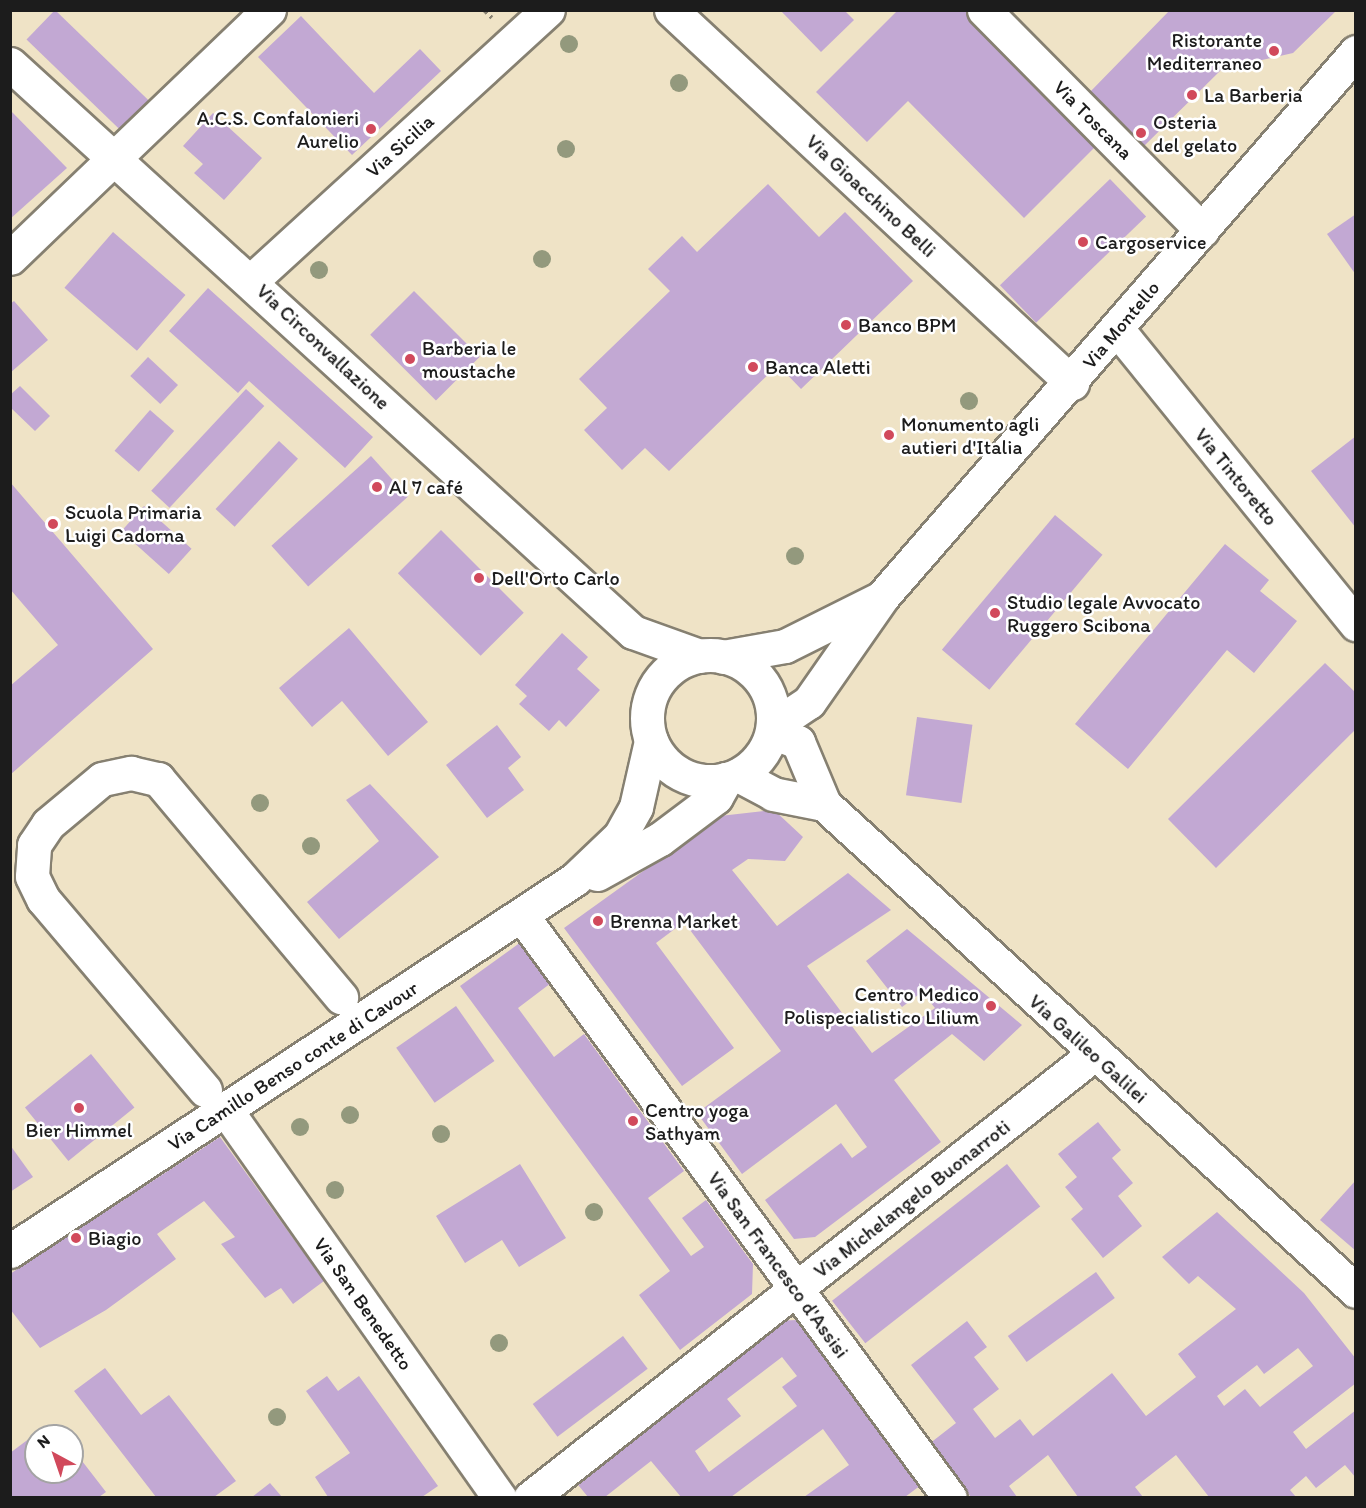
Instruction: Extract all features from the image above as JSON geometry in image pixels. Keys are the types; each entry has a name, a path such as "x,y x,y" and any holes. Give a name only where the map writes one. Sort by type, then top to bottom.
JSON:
{"street":[{"path":"10,258 117,160 269,10"},
{"name":"Via Sicilia","path":"251,281 548,10"},
{"name":"Via Gioacchino Belli","path":"671,10 1072,383"},
{"name":"Via Toscana","path":"984,10 1202,230"},
{"name":"Via Montello","path":"781,733 809,702 883,596 1072,383 1356,52"},
{"name":"Via Circonvallazione","path":"10,64 251,281 633,632 712,656"},
{"name":"Via Tintoretto","path":"1117,329 1356,624"},
{"name":"Via Montello","path":"712,656 785,646 883,596"},
{"name":"Via Circonvallazione","path":"633,632 646,668 648,705"},
{"path":"732,777 764,752 781,733 768,692 755,674 712,656 667,672 648,705 651,741 681,774 700,781 732,777 772,794 824,804"},
{"name":"Via Galileo Galilei","path":"781,733 824,804 1094,1054 1356,1291"},
{"name":"Via Camillo Benso conte di Cavour","path":"10,1251 216,1100 522,916 575,879 620,836 636,807 651,741"},
{"name":"Via San Benedetto","path":"341,997 158,779 131,772 102,779 48,824 34,844 33,876 43,899 216,1100 500,1497"},
{"name":"Via Camillo Benso conte di Cavour","path":"575,879 605,872 660,839 716,797 732,777"},
{"name":"Via San Francesco d'Assisi","path":"522,916 950,1497"},
{"name":"Via Michelangelo Buonarroti","path":"530,1497 797,1290 1094,1054"}],"building":[{"path":"55,10 149,100 120,130 27,39"},
{"path":"780,10 844,10 854,20 821,52"},
{"path":"898,10 968,10 1099,143 1024,218 908,101 867,142 816,92"},
{"path":"1170,10 1337,10 1293,53 1222,69 1140,150 1089,93"},
{"path":"301,16 374,93 420,49 441,71 352,155 258,57"},
{"path":"10,110 67,168 10,219"},
{"path":"213,113 262,158 224,200 194,173 203,164 183,146"},
{"path":"1110,179 1146,216 1036,323 1000,285"},
{"path":"768,184 819,237 845,212 913,281 801,389 778,365 669,471 645,448 622,470 584,430 607,408 579,379 670,291 648,269 682,236 697,252"},
{"path":"1356,214 1356,275 1327,234"},
{"path":"113,232 185,295 137,351 64,288"},
{"path":"208,288 373,437 345,468 249,381 238,393 169,331"},
{"path":"414,291 480,357 436,401 370,335"},
{"path":"14,301 48,340 10,373 10,304"},
{"path":"148,357 178,385 160,404 130,376"},
{"path":"20,386 50,416 35,431 10,407 10,395"},
{"path":"246,389 264,406 169,508 151,491"},
{"path":"150,410 174,431 139,472 115,451"},
{"path":"1356,436 1356,528 1311,471"},
{"path":"279,441 298,459 235,527 216,509"},
{"path":"371,456 408,497 308,587 271,546"},
{"name":"Scuola Primaria Luigi Cadorna","path":"10,482 153,649 10,775 10,686 58,645 10,589"},
{"path":"144,506 192,549 169,574 121,531"},
{"path":"1055,515 1102,555 989,690 942,650"},
{"path":"441,530 524,613 481,656 398,573"},
{"path":"1225,544 1269,580 1260,591 1297,621 1254,673 1227,650 1128,769 1075,724"},
{"path":"349,628 428,722 388,756 342,701 312,727 279,688"},
{"path":"562,633 588,657 577,669 600,690 566,727 559,720 549,731 519,704 527,696 515,685"},
{"path":"1325,663 1356,693 1356,729 1216,868 1168,819"},
{"path":"917,717 972,725 961,803 906,795"},
{"path":"497,725 521,757 508,768 524,790 487,818 446,765"},
{"path":"370,784 439,857 339,939 307,902 379,841 346,800"},
{"path":"774,810 803,837 785,861 748,859 732,870 777,926 848,873 891,910 807,966 872,1053 935,1008 922,992 902,1007 866,961 907,929 1022,1025 984,1061 952,1034 894,1080 941,1142 815,1237 794,1239 765,1200 841,1143 852,1158 867,1147 836,1104 742,1174 697,1113 781,1051 684,922 656,943 734,1048 682,1086 564,928 720,816"},
{"path":"521,942 551,983 518,1008 554,1057 584,1034 684,1171 648,1198 691,1256 704,1247 682,1218 706,1200 753,1264 752,1294 680,1350 639,1295 670,1271 460,986"},
{"path":"456,1006 494,1061 435,1103 396,1048"},
{"name":"Bier Himmel","path":"91,1054 134,1108 68,1161 25,1107"},
{"path":"1098,1122 1121,1150 1112,1158 1133,1183 1118,1196 1142,1226 1103,1258 1071,1219 1083,1209 1065,1187 1077,1177 1058,1154"},
{"path":"220,1137 324,1281 293,1304 281,1288 265,1298 221,1244 235,1237 204,1201 157,1234 176,1259 106,1310 40,1348 10,1309 10,1274"},
{"path":"10,1145 33,1177 10,1192"},
{"path":"520,1164 566,1238 519,1267 502,1240 465,1263 436,1216"},
{"path":"1007,1164 1040,1207 865,1343 832,1301"},
{"path":"1356,1180 1356,1251 1320,1220"},
{"path":"1217,1212 1304,1293 1356,1359 1356,1383 1293,1432 1306,1449 1356,1410 1356,1478 1345,1465 1316,1488 1306,1476 1290,1490 1296,1497 1209,1497 1176,1455 1135,1487 1143,1497 1078,1497 1048,1455 1009,1486 1017,1497 971,1497 929,1444 956,1423 911,1365 967,1321 987,1347 974,1357 999,1389 973,1409 995,1438 1020,1419 1033,1436 1112,1373 1146,1416 1196,1377 1178,1354 1236,1309 1198,1276 1189,1284 1162,1257","holes":["1298,1348 1313,1366 1260,1407 1245,1389 1224,1406 1217,1396 1257,1365 1264,1374"]},
{"path":"1096,1272 1115,1298 1027,1362 1008,1336"},
{"path":"797,1320 921,1485 905,1497 804,1497 849,1465 823,1429 731,1497 681,1497 651,1461 605,1497 588,1497 574,1480 775,1321","holes":["782,1357 797,1376 782,1387 797,1406 709,1472 695,1451 741,1416 727,1399"]},
{"path":"623,1336 648,1369 557,1437 533,1404"},
{"path":"105,1368 141,1415 169,1395 236,1481 214,1497 156,1497 74,1391"},
{"path":"327,1376 338,1391 359,1376 438,1486 422,1497 328,1497 315,1477 350,1453 306,1391"},
{"path":"24,1442 24,1484 84,1484 84,1464 106,1492 99,1497 10,1497 10,1453"},
{"path":"270,1483 282,1497 252,1497"}],"place":[{"name":"Ristorante Mediterraneo","path":"1274,51"},
{"name":"La Barberia","path":"1192,95"},
{"name":"A.C.S. Confalonieri Aurelio","path":"371,129"},
{"name":"Osteria del gelato","path":"1141,133"},
{"name":"Cargoservice","path":"1083,242"},
{"name":"Banco BPM","path":"846,325"},
{"name":"Barberia le moustache","path":"410,359"},
{"name":"Banca Aletti","path":"753,367"},
{"name":"Monumento agli autieri d'Italia","path":"889,435"},
{"name":"Al 7 café","path":"377,487"},
{"name":"Scuola Primaria Luigi Cadorna","path":"53,524"},
{"name":"Dell'Orto Carlo","path":"479,578"},
{"name":"Studio legale Avvocato Ruggero Scibona","path":"995,613"},
{"name":"Brenna Market","path":"598,921"},
{"name":"Centro Medico Polispecialistico Lilium","path":"991,1006"},
{"name":"Bier Himmel","path":"79,1108"},
{"name":"Centro yoga Sathyam","path":"633,1121"},
{"name":"Biagio","path":"76,1238"}]}
